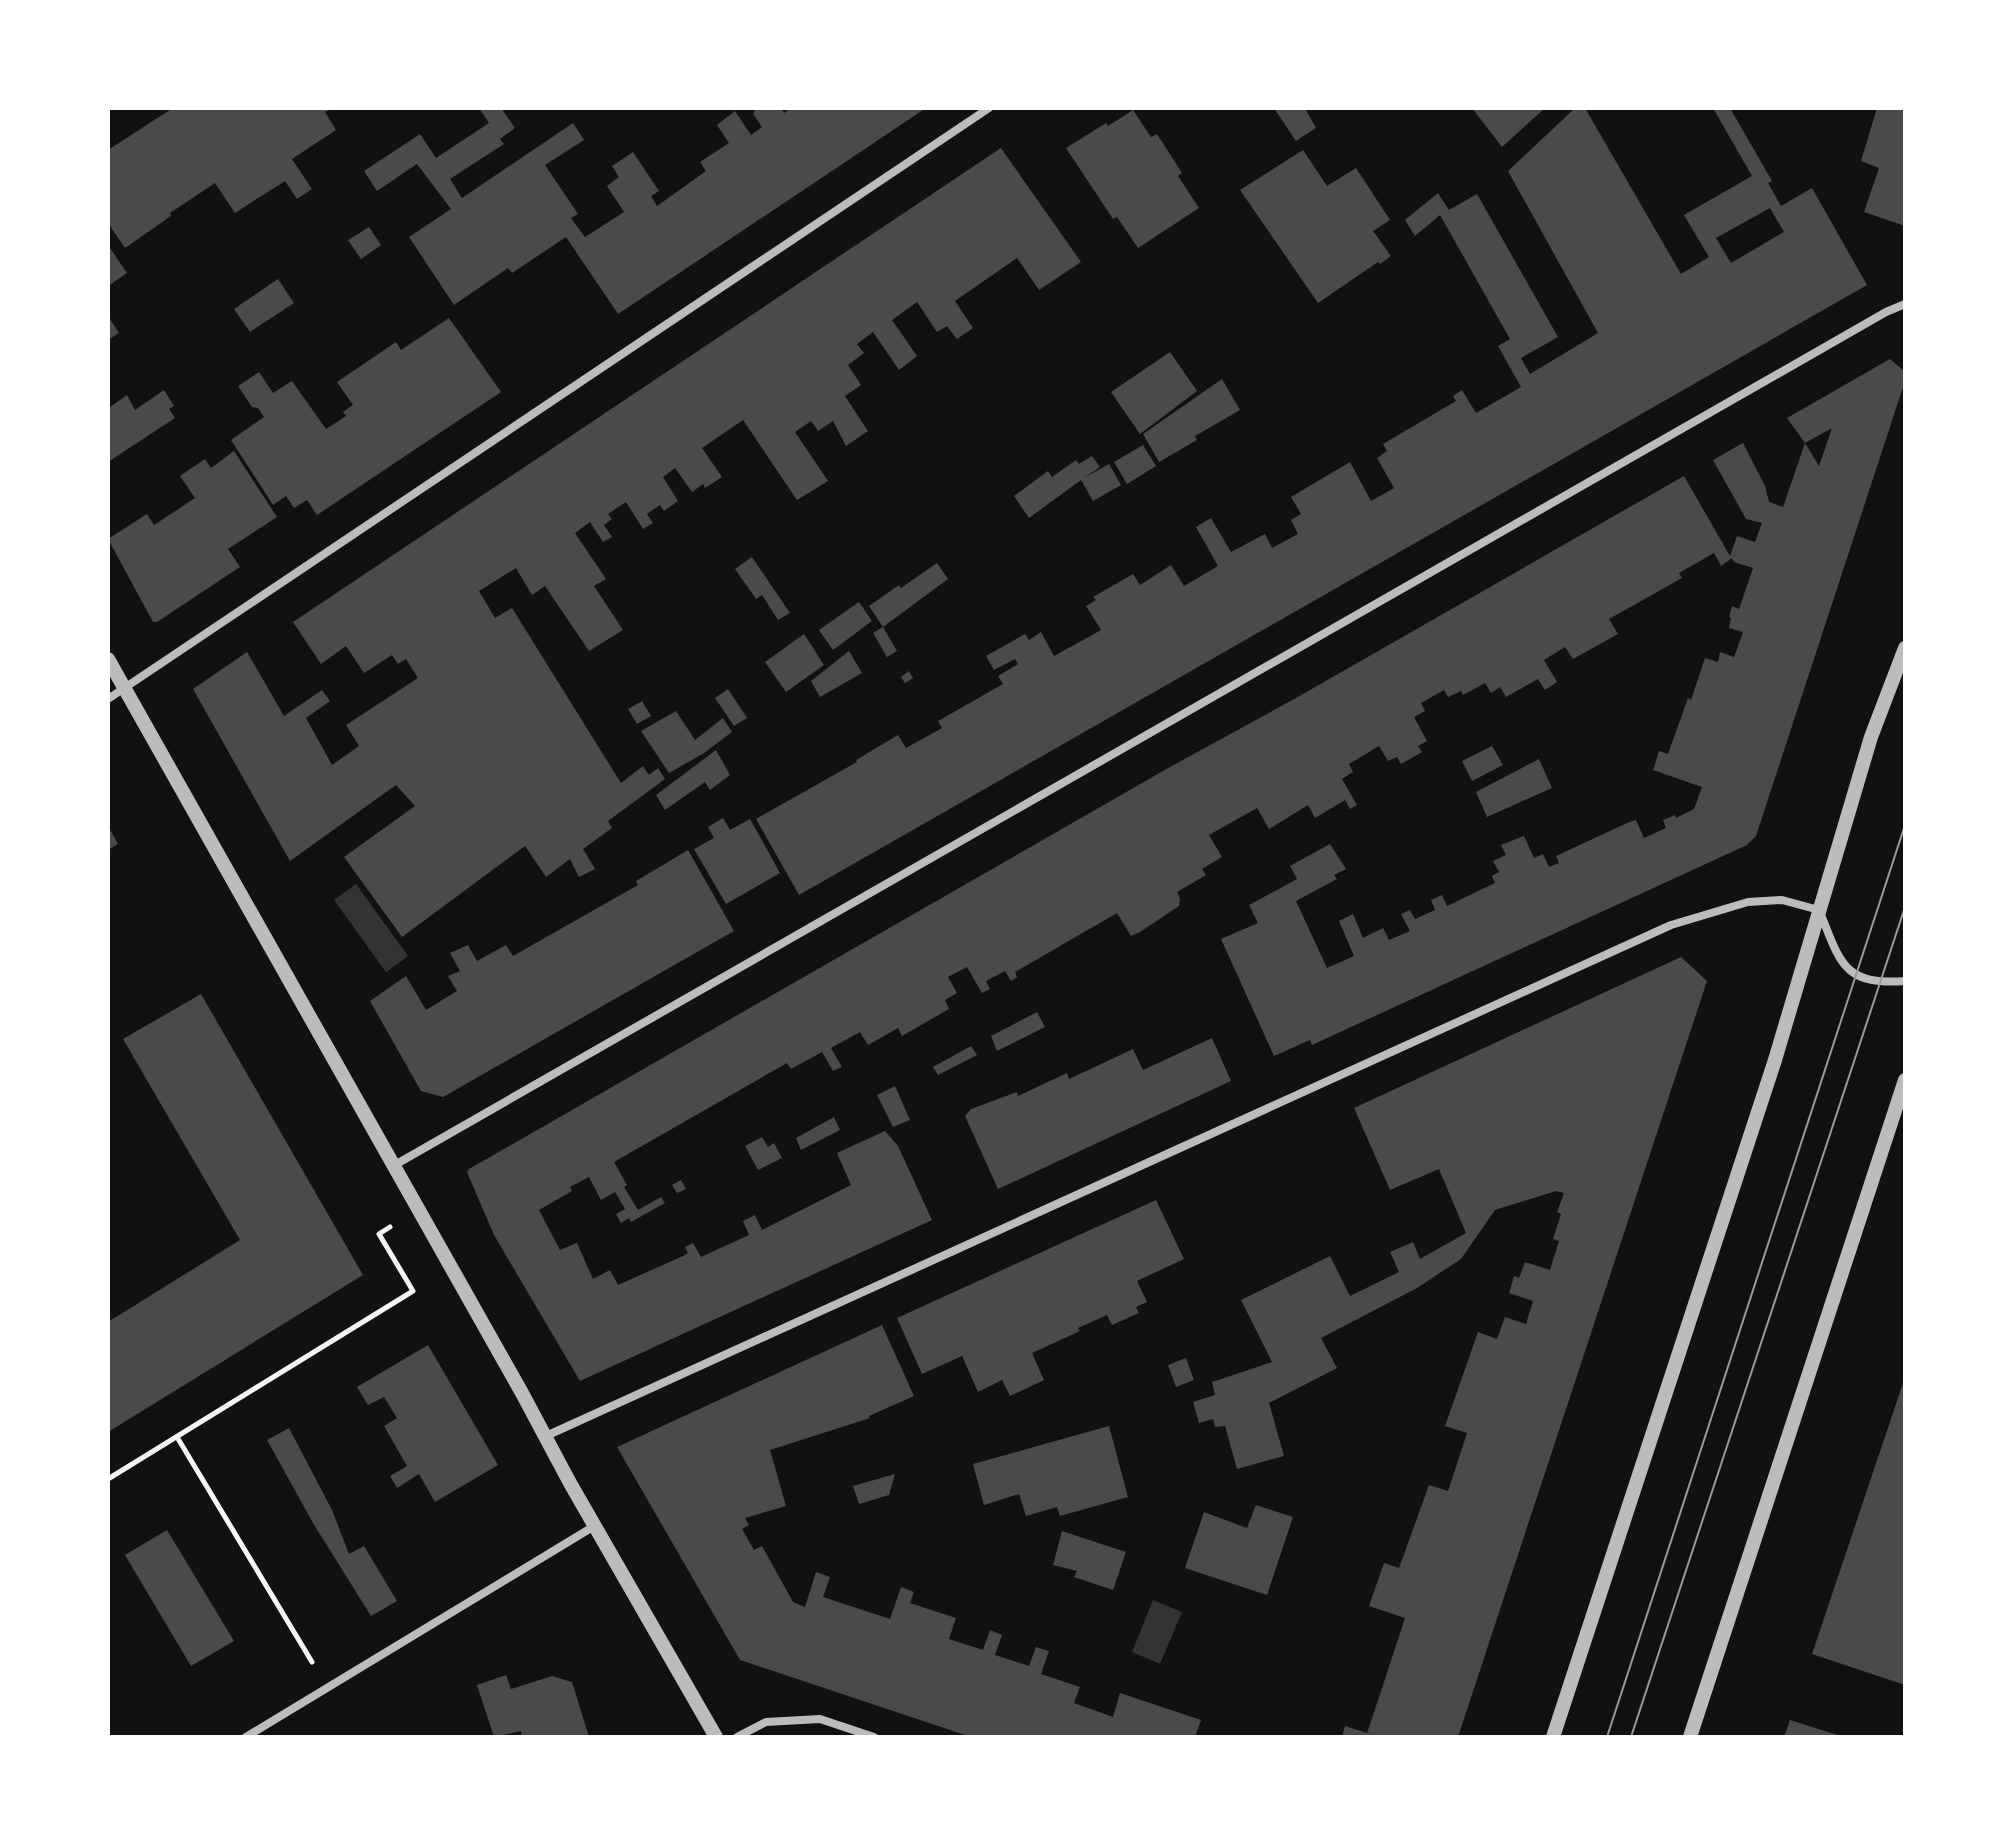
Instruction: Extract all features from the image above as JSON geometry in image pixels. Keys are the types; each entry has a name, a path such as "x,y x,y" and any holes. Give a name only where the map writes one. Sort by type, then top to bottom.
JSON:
{"street":[{"path":"108,699 989,108"},
{"path":"393,1166 1872,320 1905,304"},
{"path":"1553,1737 1775,1060 1871,737 1905,648"},
{"path":"108,659 716,1737"},
{"path":"546,1436 1671,925 1748,902 1782,900 1819,910"},
{"path":"1819,910 1840,959 1855,975 1879,983 1905,981"},
{"path":"1690,1737 1905,1080"},
{"path":"246,1737 596,1525"},
{"path":"737,1737 766,1722 820,1719 874,1737"}],"path":[{"path":"108,1479 413,1291 379,1234 419,1211"},
{"path":"177,1437 327,1687"}],"shaded area":[{"path":"356,884 408,956 386,972 334,900"},
{"path":"1153,1600 1182,1612 1160,1664 1132,1652"}],"building":[{"path":"173,108 333,108 325,112 336,130 292,159 312,189 297,199 285,181 235,213 215,183 125,248 108,223 108,150"},
{"path":"479,108 501,108 515,128 500,139 504,144 450,179 462,198 573,123 584,140 545,165 578,214 571,218 585,237 624,212 607,186 619,177 612,166 633,152 659,191 651,196 657,206 706,171 700,162 729,143 717,125 735,111 751,135 762,127 753,114 756,108 781,108 784,113 791,108 926,108 618,314 566,237 512,273 508,268 454,305 409,237 451,209 417,164 377,191 364,171 420,134 436,158 489,123"},
{"path":"1274,108 1305,108 1316,128 1296,141"},
{"path":"1472,108 1545,108 1502,147"},
{"path":"1575,108 1585,108 1681,274 1709,257 1684,215 1752,176 1713,108 1730,108 1772,181 1768,183 1781,206 1812,188 1867,285 799,895 756,819 898,735 906,748 942,728 938,721 1003,684 998,676 1018,664 1015,659 994,670 986,656 1025,634 1029,640 1041,632 1054,656 1101,630 1086,606 1096,600 1093,597 1133,574 1140,585 1171,565 1184,586 1218,566 1196,527 1211,518 1231,552 1265,534 1272,548 1298,534 1291,520 1301,514 1291,497 1350,462 1371,501 1394,488 1377,458 1387,451 1383,444 1456,401 1453,396 1462,390 1476,413 1521,387 1498,346 1510,339 1440,215 1415,236 1405,220 1438,193 1449,210 1477,194 1558,337 1521,358 1530,374 1598,333 1508,171","holes":["1770,208 1784,232 1731,263 1716,238"]},
{"path":"1877,108 1905,108 1905,226 1864,212 1879,168 1861,161"},
{"path":"1133,110 1151,137 1157,134 1182,173 1178,176 1199,208 1138,248 1117,217 1113,219 1066,148"},
{"path":"1001,148 1081,262 1039,290 1017,258 955,301 973,328 957,339 947,326 937,332 917,302 892,320 917,356 899,370 873,332 857,344 864,353 848,365 861,385 845,396 868,431 846,446 833,421 818,431 811,421 795,432 828,481 797,500 743,420 702,448 722,477 692,492 675,468 663,477 678,501 664,511 660,505 647,514 653,523 643,529 626,502 608,514 612,519 604,525 612,537 603,542 590,522 575,533 606,579 594,586 623,630 589,651 545,586 532,595 516,568 479,591 495,618 512,608 621,783 643,766 649,775 658,768 665,779 608,821 612,828 583,849 595,869 579,877 570,859 546,877 525,846 402,937 344,857 415,806 396,785 290,861 193,689 247,652 284,716 322,690 330,701 306,718 332,765 359,746 346,725 418,678 406,659 398,664 392,655 364,673 346,646 321,664 293,622"},
{"path":"1303,150 1327,186 1356,168 1390,220 1373,231 1391,256 1318,303 1240,190"},
{"path":"369,227 381,245 361,259 348,240"},
{"path":"108,245 127,273 108,286"},
{"path":"278,279 294,303 250,332 234,309"},
{"path":"108,316 119,333 108,340"},
{"path":"449,318 501,392 317,515 307,500 294,508 286,496 273,505 231,440 264,417 258,408 252,407 238,386 259,372 273,393 292,381 326,429 346,416 343,412 353,405 337,382 396,342 401,350"},
{"path":"1170,352 1197,391 1140,434 1111,392"},
{"path":"1890,359 1905,372 1905,381 1756,836 1747,845 1312,1045 1310,1040 1274,1056 1221,939 1258,923 1249,905 1297,879 1290,866 1330,844 1346,869 1334,875 1337,879 1296,901 1327,968 1354,956 1339,921 1353,914 1363,938 1383,928 1389,940 1410,931 1401,914 1410,910 1415,919 1435,910 1431,900 1442,895 1447,906 1495,883 1492,876 1499,872 1493,861 1506,855 1501,845 1524,836 1534,858 1543,854 1549,867 1559,863 1556,856 1627,823 1636,820 1644,838 1666,828 1663,820 1675,815 1676,818 1694,809 1702,787 1653,770 1659,751 1668,754 1705,658 1718,662 1720,652 1734,657 1743,632 1729,628 1729,617 1732,606 1739,609 1753,568 1734,562 1732,558 1721,566 1714,553 1679,573 1682,578 1609,619 1618,634 1573,659 1565,647 1544,660 1557,682 1545,690 1538,679 1506,697 1500,687 1491,693 1485,683 1463,695 1461,691 1448,697 1444,690 1421,703 1425,711 1414,717 1427,741 1418,746 1422,752 1401,764 1397,757 1388,761 1379,746 1349,764 1353,772 1342,779 1357,805 1350,809 1345,800 1315,818 1308,805 1269,829 1257,808 1209,835 1222,857 1202,869 1206,875 1177,892 1179,906 1140,932 1131,936 1117,913 1015,972 1017,977 1011,981 1005,971 986,981 990,989 982,993 967,967 948,977 957,993 945,1000 949,1009 902,1036 898,1028 868,1045 860,1032 831,1048 842,1067 833,1071 822,1052 791,1069 787,1063 614,1162 638,1210 661,1197 665,1203 631,1222 629,1218 621,1223 616,1214 625,1209 615,1192 601,1200 589,1177 570,1187 572,1191 539,1210 560,1250 577,1243 593,1279 610,1270 618,1285 683,1256 688,1253 685,1247 693,1243 701,1257 749,1235 743,1221 755,1215 762,1230 851,1185 837,1153 885,1131 898,1146 932,1220 580,1381 494,1235 467,1172 469,1169 1684,476 1730,556 1737,536 1755,542 1762,523 1746,519 1713,460 1743,443 1765,486 1769,502 1783,507 1805,443 1787,418","holes":["1832,428 1819,466 1805,443"]},
{"path":"1222,379 1240,410 1195,436 1197,440 1159,462 1143,434"},
{"path":"164,390 174,406 169,409 175,418 108,462 108,403 110,407 127,395 135,410"},
{"path":"1143,445 1156,466 1127,484 1114,462"},
{"path":"234,451 277,517 228,549 240,567 153,622 108,539 147,514 154,525 195,498 180,476 205,459 211,468"},
{"path":"1092,456 1100,467 1084,478 1109,464 1121,485 1093,501 1081,480 1029,518 1014,496 1048,471 1052,477 1076,460 1079,464"},
{"path":"752,557 790,613 778,620 762,595 756,599 735,569"},
{"path":"937,563 948,579 883,627 869,606"},
{"path":"859,602 872,621 833,650 819,630"},
{"path":"883,627 897,651 887,657 873,633"},
{"path":"804,634 824,665 786,692 765,662"},
{"path":"849,651 862,673 820,697 811,681"},
{"path":"909,671 913,678 905,683 901,677"},
{"path":"728,689 747,718 734,726 715,698"},
{"path":"642,701 651,716 637,724 628,709"},
{"path":"676,711 695,740 723,718 732,732 669,773 641,731"},
{"path":"1492,746 1503,765 1472,781 1462,761"},
{"path":"716,750 730,775 710,790 705,782 665,810 656,795"},
{"path":"1539,759 1552,788 1487,817 1476,792"},
{"path":"723,818 730,830 750,819 780,873 726,904 694,849 714,838 708,827"},
{"path":"108,826 118,844 108,850"},
{"path":"688,850 734,931 443,1097 421,1091 370,1001 406,976 426,1010 457,991 448,976 460,971 450,953 468,945 477,961 506,945 513,956 638,885 636,881"},
{"path":"1681,957 1707,981 1458,1737 1342,1737 1345,1726 1367,1733 1405,1618 1369,1606 1384,1563 1399,1568 1429,1485 1448,1491 1467,1433 1445,1426 1478,1332 1497,1339 1505,1317 1526,1324 1533,1301 1509,1293 1514,1276 1519,1278 1525,1262 1550,1270 1559,1241 1553,1239 1564,1193 1556,1191 1495,1210 1461,1259 1417,1288 1321,1338 1337,1368 1269,1403 1284,1456 1237,1469 1225,1426 1215,1427 1213,1419 1199,1423 1193,1402 1215,1395 1212,1382 1272,1362 1241,1300 1330,1256 1350,1296 1399,1272 1390,1252 1413,1242 1420,1259 1466,1233 1439,1169 1390,1190 1354,1108"},
{"path":"201,994 363,1275 108,1432 108,1322 240,1240 123,1039"},
{"path":"1037,1012 1045,1027 997,1051 991,1036"},
{"path":"1212,1038 1231,1081 998,1189 965,1116 971,1109 1017,1092 1018,1096 1067,1073 1069,1079 1133,1049 1143,1070"},
{"path":"971,1046 977,1055 938,1075 933,1067"},
{"path":"895,1086 910,1120 893,1127 877,1095"},
{"path":"834,1117 840,1130 801,1150 796,1138"},
{"path":"762,1137 768,1147 774,1143 782,1158 758,1170 745,1146"},
{"path":"681,1180 686,1189 677,1193 672,1185"},
{"path":"1156,1200 1184,1259 1137,1281 1147,1302 1136,1307 1139,1313 1112,1325 1107,1315 1032,1353 1044,1380 1010,1396 1002,1380 978,1392 962,1356 922,1374 897,1318"},
{"path":"882,1325 914,1396 870,1418 770,1450 786,1506 745,1518 749,1525 742,1529 754,1550 762,1546 793,1602 805,1607 816,1572 830,1577 823,1597 890,1619 901,1587 914,1592 910,1603 956,1618 949,1639 983,1650 990,1630 1002,1635 995,1655 1029,1666 1036,1647 1049,1651 1041,1674 1080,1687 1074,1703 1113,1717 1120,1693 1201,1720 1195,1737 971,1737 740,1660 617,1447"},
{"path":"428,1345 498,1465 435,1502 419,1474 397,1488 390,1476 407,1466 384,1426 397,1418 384,1397 368,1405 357,1387"},
{"path":"1186,1358 1194,1380 1176,1387 1168,1365"},
{"path":"1905,1377 1905,1685 1812,1654"},
{"path":"1109,1426 1128,1497 1060,1516 1057,1507 1026,1516 1019,1494 984,1505 973,1464"},
{"path":"289,1428 332,1510 349,1554 364,1546 397,1601 371,1616 313,1523 267,1440"},
{"path":"895,1474 889,1495 859,1504 853,1486"},
{"path":"1256,1505 1293,1517 1267,1595 1185,1568 1204,1512 1247,1528"},
{"path":"167,1530 234,1641 191,1666 125,1555"},
{"path":"1062,1531 1126,1552 1113,1590 1074,1577 1077,1571 1053,1565"},
{"path":"506,1675 511,1689 552,1676 572,1682 589,1737 522,1737 521,1731 494,1737 477,1685"},
{"path":"1790,1720 1841,1736 1841,1737 1784,1737"}],"tram line":[{"path":"1607,1737 1905,825"},
{"path":"1631,1737 1905,907"}]}
